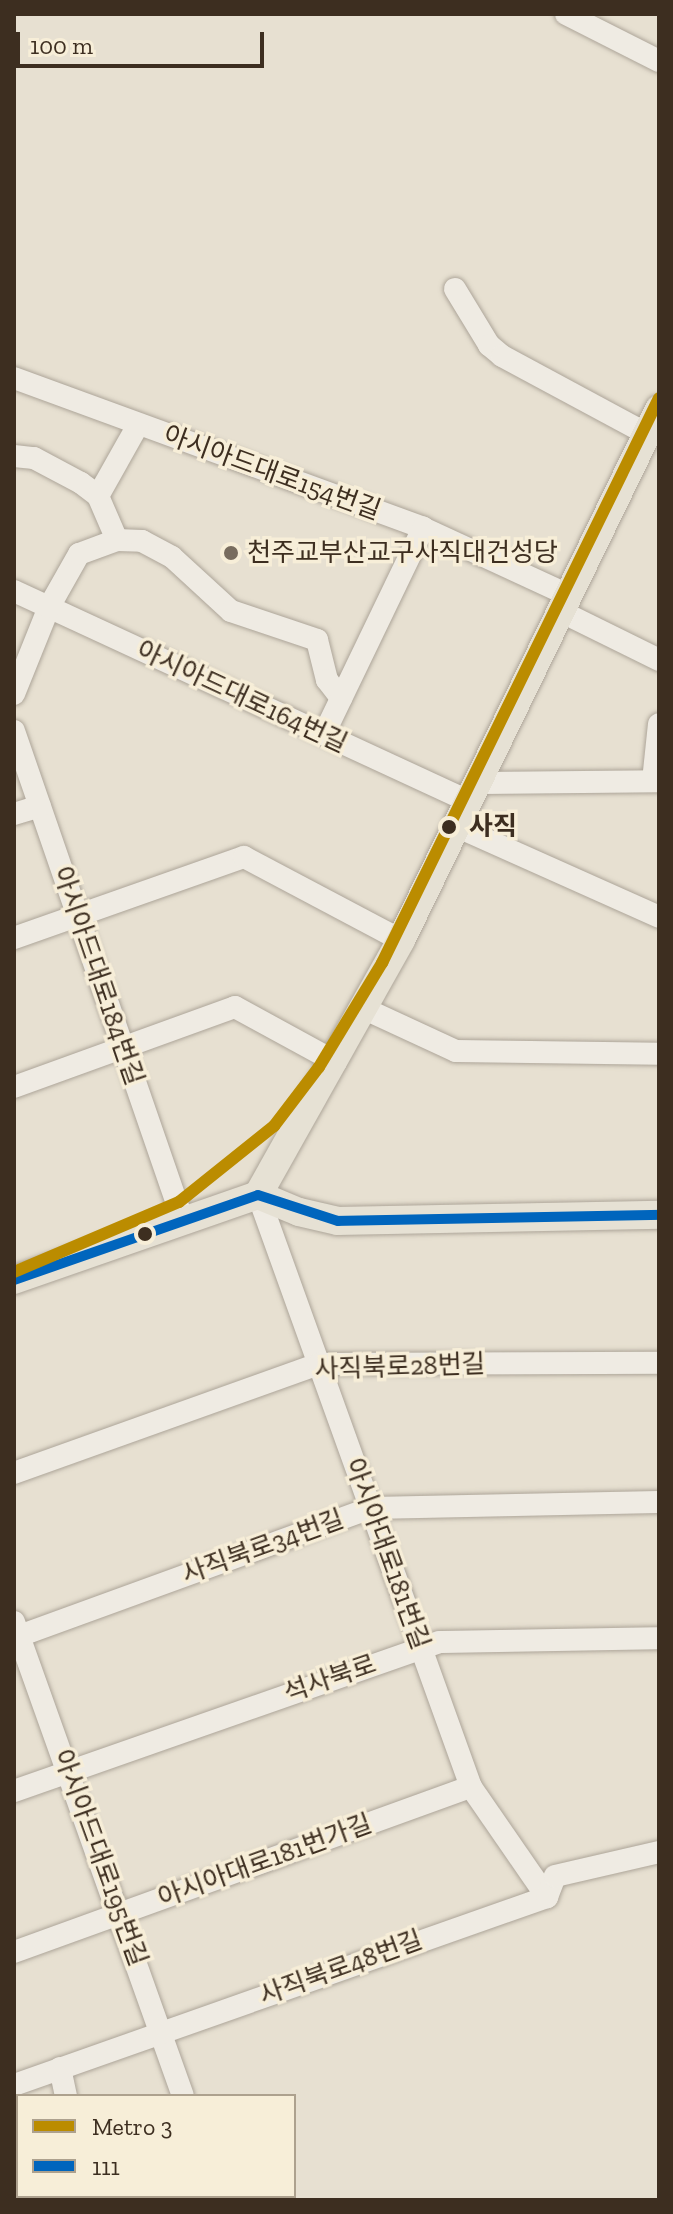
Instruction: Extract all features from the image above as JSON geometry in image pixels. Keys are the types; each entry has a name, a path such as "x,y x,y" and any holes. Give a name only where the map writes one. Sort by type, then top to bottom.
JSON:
{"main road":[{"path":"14,1280 258,1195 336,1062 401,940 654,425"},
{"path":"258,1195 299,1212 338,1221 659,1215"}],"street":[{"path":"566,14 659,61"},
{"path":"455,289 489,345 502,356 654,425"},
{"name":"아시아드대로154번길","path":"14,378 423,528 566,604 659,660"},
{"path":"98,496 138,425"},
{"path":"14,456 34,458 98,496 117,540"},
{"path":"324,734 423,528"},
{"path":"14,694 49,607 79,554 117,540 142,541 172,557 231,611 317,640 327,680 341,698"},
{"name":"아시아드대로164번길","path":"14,591 470,804 659,917"},
{"path":"470,804 656,781 659,724"},
{"name":"아시아드대로184번길","path":"14,731 183,1221"},
{"path":"14,814 40,806"},
{"path":"14,938 244,857 401,940"},
{"path":"14,1087 235,1007 336,1062"},
{"path":"365,1009 456,1051 659,1054"},
{"name":"아시아대로181번길","path":"258,1195 471,1787 547,1897"},
{"name":"사직북로28번길","path":"14,1473 319,1364 659,1363"},
{"name":"사직북로34번길","path":"17,1629 371,1508 659,1502"},
{"name":"아시아드대로195번길","path":"17,1629 163,2031 182,2094"},
{"name":"석사북로","path":"14,1791 421,1647 460,1638 659,1638"},
{"name":"아시아대로181번가길","path":"14,1952 471,1787"},
{"name":"사직북로48번길","path":"14,2085 547,1897 555,1876 659,1852"},
{"path":"60,2068 66,2094"}],"metro line":[{"name":"3","path":"14,1272 179,1202 274,1126 319,1067 382,963 659,398"}],"transit line":[{"name":"111","path":"14,1280 258,1195 338,1221 659,1215"}],"place":[{"name":"천주교부산교구사직대건성당","path":"231,553"},
{"name":"사직","path":"449,827"}]}
